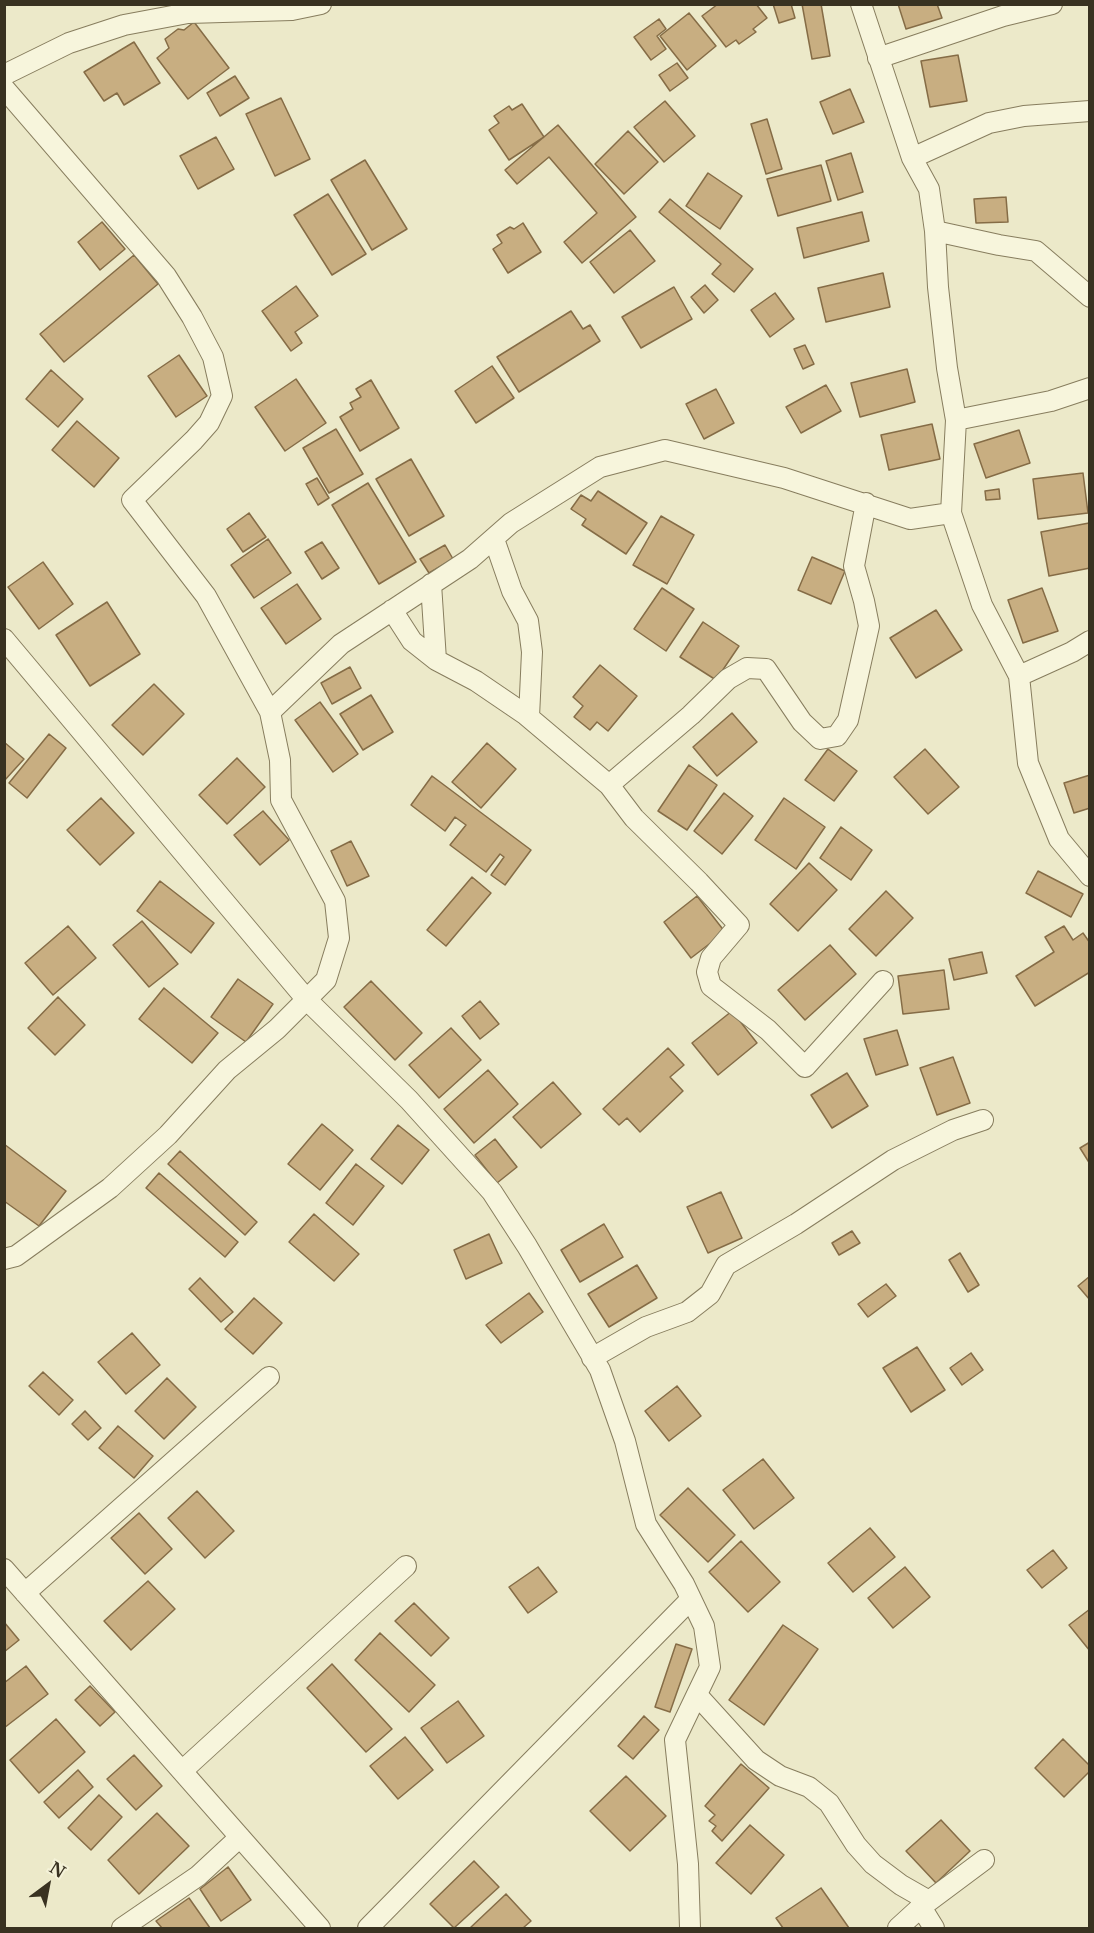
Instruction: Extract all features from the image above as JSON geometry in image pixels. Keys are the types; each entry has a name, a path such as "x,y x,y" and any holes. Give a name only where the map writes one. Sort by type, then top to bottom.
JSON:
{"street":[{"path":"4,75 69,43 124,25 188,13 292,9 321,4"},
{"path":"861,4 912,158 929,189 935,231 941,322 956,420 951,513 982,605 1019,676 1028,764 1059,839 1089,876"},
{"path":"878,58 1003,16 1053,4"},
{"path":"4,88 166,276 192,317 213,357 222,396 209,423 132,500 206,596 270,712 280,760 281,800 335,901 339,938 326,980 277,1029 227,1070 168,1136 110,1188 16,1256 4,1259"},
{"path":"912,158 989,123 1024,116 1089,111"},
{"path":"935,231 1036,251 1089,297"},
{"path":"956,420 1051,401 1089,388"},
{"path":"270,712 341,644 470,559 511,523 600,467 665,450 784,478 910,519 951,513"},
{"path":"609,785 691,715 728,679 747,668 766,669 802,722 820,739 837,736 848,720 868,627 864,601 854,566 866,503"},
{"path":"494,538 512,591 528,621 532,652 529,717"},
{"path":"431,584 436,660"},
{"path":"392,610 412,641 436,660 476,681 529,717 609,785 634,819 699,882 739,925 711,958 706,972 711,986 768,1030 805,1067 883,981"},
{"path":"4,639 307,1000 409,1100 492,1192 527,1246 600,1370 625,1442 646,1524 684,1584 704,1626 710,1667 675,1740 688,1864 690,1929"},
{"path":"1019,676 1072,652 1089,641"},
{"path":"592,1358 646,1327 687,1312 710,1294 726,1264 796,1224 893,1160 953,1130 983,1120"},
{"path":"25,1593 269,1377"},
{"path":"182,1771 406,1566"},
{"path":"4,1569 320,1929"},
{"path":"368,1929 691,1599"},
{"path":"697,1695 756,1760 780,1776 809,1787 829,1803 855,1845 873,1864 925,1904 934,1929"},
{"path":"122,1929 198,1876 240,1837"},
{"path":"898,1929 925,1904 984,1860"}],"building":[{"path":"718,4 756,4 767,18 753,29 756,32 739,44 736,40 726,47 702,16"},
{"path":"773,4 791,4 795,18 779,23"},
{"path":"802,4 821,4 830,56 812,59"},
{"path":"898,4 937,4 942,18 906,29"},
{"path":"689,13 716,46 687,70 660,36"},
{"path":"659,19 666,29 657,36 666,49 651,60 634,37"},
{"path":"194,22 229,68 188,99 157,58 169,48 165,39 178,29 184,30"},
{"path":"134,42 160,83 124,105 117,93 104,101 84,72"},
{"path":"958,55 967,101 930,107 921,61"},
{"path":"677,63 688,78 670,91 659,75"},
{"path":"235,76 249,98 220,116 207,93"},
{"path":"850,89 864,122 833,134 820,102"},
{"path":"281,98 310,159 275,176 246,114"},
{"path":"665,101 695,136 664,162 634,127"},
{"path":"522,104 544,137 509,160 489,130 499,123 494,116 509,106 512,110"},
{"path":"767,119 782,169 766,174 751,124"},
{"path":"558,125 636,217 582,263 564,242 597,213 549,157 517,184 505,170"},
{"path":"628,131 658,162 624,194 595,164"},
{"path":"216,137 234,169 198,189 180,156"},
{"path":"851,153 863,192 838,200 826,161"},
{"path":"365,160 407,229 372,250 331,180"},
{"path":"821,165 831,201 778,216 767,179"},
{"path":"708,173 742,196 720,229 686,206"},
{"path":"328,194 366,254 332,275 294,215"},
{"path":"1006,197 1008,222 976,223 974,199"},
{"path":"670,199 753,269 734,292 712,274 721,264 659,212"},
{"path":"862,212 869,241 804,258 797,228"},
{"path":"102,222 125,249 100,270 78,242"},
{"path":"523,223 541,252 508,273 493,249 502,243 497,235 510,227 514,229"},
{"path":"630,230 655,261 614,293 590,262"},
{"path":"134,255 158,284 64,362 40,334"},
{"path":"883,273 890,307 826,322 818,288"},
{"path":"705,285 718,300 704,313 691,297"},
{"path":"296,286 318,316 295,332 302,343 291,351 262,311"},
{"path":"674,287 692,319 641,348 622,317"},
{"path":"775,293 794,319 770,337 751,310"},
{"path":"571,311 583,329 590,325 600,341 519,392 497,357"},
{"path":"805,345 814,364 803,369 794,349"},
{"path":"179,355 207,396 176,417 148,376"},
{"path":"492,366 514,398 476,423 455,391"},
{"path":"907,369 915,402 860,417 851,383"},
{"path":"51,370 83,399 58,427 26,399"},
{"path":"296,379 326,423 285,451 255,407"},
{"path":"371,380 399,428 360,451 340,417 353,409 350,403 361,397 356,389"},
{"path":"826,385 841,411 801,433 786,407"},
{"path":"716,389 734,423 704,439 686,404"},
{"path":"77,421 119,458 94,487 52,450"},
{"path":"932,424 940,459 889,470 881,435"},
{"path":"336,429 363,474 329,493 303,448"},
{"path":"1019,430 1030,463 986,478 974,444"},
{"path":"411,459 444,516 409,536 376,479"},
{"path":"1083,473 1088,513 1038,519 1033,479"},
{"path":"317,478 329,498 318,505 306,484"},
{"path":"368,483 416,562 379,584 332,505"},
{"path":"999,489 1000,499 986,500 985,491"},
{"path":"598,491 647,523 626,554 582,525 586,519 571,509 581,495 591,501"},
{"path":"249,513 266,537 243,552 227,529"},
{"path":"661,516 694,535 667,584 633,565"},
{"path":"1089,523 1090,568 1049,576 1041,532"},
{"path":"268,539 291,573 254,598 231,565"},
{"path":"322,542 339,568 322,579 305,552"},
{"path":"445,545 453,559 429,573 420,559"},
{"path":"812,557 845,571 831,604 798,590"},
{"path":"43,562 73,604 39,629 8,587"},
{"path":"297,584 321,619 286,644 261,608"},
{"path":"662,588 694,609 666,651 634,629"},
{"path":"1042,588 1058,631 1023,643 1008,600"},
{"path":"107,602 140,654 90,686 56,635"},
{"path":"936,610 962,650 916,678 890,638"},
{"path":"703,622 739,646 716,680 680,657"},
{"path":"600,665 637,696 608,731 597,722 590,730 574,717 583,706 573,697"},
{"path":"350,667 361,688 332,704 321,683"},
{"path":"154,684 184,714 143,755 112,725"},
{"path":"371,695 393,732 363,750 340,714"},
{"path":"320,702 358,754 333,772 295,720"},
{"path":"732,713 757,742 717,776 693,747"},
{"path":"49,734 66,748 27,798 9,783"},
{"path":"4,742 24,759 4,781"},
{"path":"487,743 516,769 481,808 452,782"},
{"path":"828,749 857,771 834,801 805,780"},
{"path":"925,749 959,787 928,814 894,777"},
{"path":"237,758 265,787 227,824 199,795"},
{"path":"689,765 717,785 687,830 658,811"},
{"path":"1090,775 1090,808 1074,813 1064,783"},
{"path":"432,776 531,850 505,885 491,875 504,857 500,854 486,872 450,845 466,825 455,817 445,831 411,805"},
{"path":"724,793 753,816 722,854 694,831"},
{"path":"101,798 134,833 100,865 67,830"},
{"path":"784,798 825,827 796,869 755,840"},
{"path":"263,811 289,840 260,865 234,835"},
{"path":"841,827 872,850 851,880 820,858"},
{"path":"351,841 369,876 347,886 331,851"},
{"path":"809,863 837,890 798,931 770,904"},
{"path":"1038,871 1083,894 1071,917 1026,893"},
{"path":"472,877 491,893 446,946 427,930"},
{"path":"160,881 214,923 191,953 137,911"},
{"path":"886,891 913,918 876,956 849,929"},
{"path":"697,896 725,932 691,958 664,922"},
{"path":"142,921 178,964 149,987 113,945"},
{"path":"68,926 96,958 53,995 25,963"},
{"path":"1064,926 1073,940 1083,933 1090,943 1090,972 1035,1006 1016,976 1054,952 1045,937"},
{"path":"830,945 856,974 805,1020 778,990"},
{"path":"982,952 987,973 954,980 949,959"},
{"path":"944,970 949,1009 903,1014 898,976"},
{"path":"238,979 273,1004 246,1042 211,1017"},
{"path":"371,981 422,1033 395,1060 344,1007"},
{"path":"164,988 218,1033 192,1063 139,1019"},
{"path":"58,997 85,1025 55,1055 28,1028"},
{"path":"480,1001 499,1024 480,1039 462,1016"},
{"path":"732,1011 757,1043 718,1075 692,1043"},
{"path":"451,1028 481,1060 439,1098 409,1065"},
{"path":"897,1030 908,1065 876,1075 864,1039"},
{"path":"668,1048 684,1065 670,1077 683,1091 640,1132 627,1118 619,1125 603,1109"},
{"path":"953,1057 970,1103 937,1115 920,1068"},
{"path":"488,1070 518,1104 474,1143 444,1109"},
{"path":"847,1073 868,1106 832,1128 811,1095"},
{"path":"553,1082 581,1114 541,1148 513,1117"},
{"path":"322,1124 353,1150 320,1190 288,1164"},
{"path":"398,1125 429,1150 402,1184 371,1159"},
{"path":"495,1139 517,1167 497,1183 475,1155"},
{"path":"1090,1142 1090,1164 1080,1148"},
{"path":"4,1144 66,1191 39,1226 4,1201"},
{"path":"180,1151 257,1222 245,1235 168,1164"},
{"path":"356,1164 384,1186 353,1225 326,1203"},
{"path":"159,1173 238,1242 225,1257 146,1188"},
{"path":"721,1192 742,1238 708,1253 687,1207"},
{"path":"314,1214 359,1254 334,1281 289,1242"},
{"path":"604,1224 623,1257 580,1282 561,1250"},
{"path":"852,1231 860,1243 839,1255 832,1243"},
{"path":"489,1234 502,1263 466,1279 454,1250"},
{"path":"960,1253 979,1285 968,1292 949,1260"},
{"path":"637,1265 657,1298 609,1327 588,1294"},
{"path":"1090,1276 1090,1300 1078,1286"},
{"path":"200,1278 233,1312 221,1322 189,1289"},
{"path":"886,1284 896,1296 868,1317 858,1304"},
{"path":"529,1293 543,1312 501,1343 486,1325"},
{"path":"254,1298 282,1323 253,1354 225,1329"},
{"path":"132,1333 160,1365 126,1394 98,1362"},
{"path":"917,1347 945,1390 911,1412 883,1368"},
{"path":"971,1353 983,1370 962,1385 950,1368"},
{"path":"43,1372 73,1400 59,1415 29,1386"},
{"path":"167,1378 196,1407 164,1439 135,1411"},
{"path":"677,1386 701,1416 669,1441 645,1411"},
{"path":"85,1411 101,1428 88,1440 72,1424"},
{"path":"118,1426 153,1456 134,1478 99,1448"},
{"path":"763,1459 794,1498 754,1529 723,1490"},
{"path":"688,1488 735,1535 708,1562 660,1515"},
{"path":"197,1491 234,1531 205,1558 168,1518"},
{"path":"139,1513 172,1549 145,1574 111,1538"},
{"path":"870,1528 895,1557 853,1592 828,1563"},
{"path":"741,1541 780,1582 748,1612 709,1572"},
{"path":"1053,1550 1067,1568 1042,1588 1027,1570"},
{"path":"538,1567 557,1592 528,1613 509,1587"},
{"path":"905,1567 930,1597 893,1628 868,1598"},
{"path":"148,1581 175,1609 131,1650 104,1621"},
{"path":"414,1603 449,1638 431,1656 395,1621"},
{"path":"1090,1609 1090,1651 1069,1625"},
{"path":"4,1622 19,1640 4,1652"},
{"path":"783,1625 818,1649 764,1725 729,1700"},
{"path":"380,1633 435,1685 409,1712 355,1660"},
{"path":"676,1644 692,1649 670,1712 655,1707"},
{"path":"332,1664 392,1729 366,1752 307,1688"},
{"path":"26,1666 48,1694 4,1728 4,1683"},
{"path":"90,1686 115,1712 100,1726 75,1700"},
{"path":"458,1701 484,1736 447,1763 421,1728"},
{"path":"644,1716 659,1730 633,1759 618,1746"},
{"path":"56,1719 85,1752 39,1793 10,1760"},
{"path":"405,1737 433,1770 398,1799 370,1766"},
{"path":"1063,1739 1090,1766 1090,1771 1064,1797 1035,1768"},
{"path":"134,1755 162,1786 136,1810 107,1779"},
{"path":"741,1764 769,1788 722,1841 712,1831 716,1826 709,1821 715,1815 705,1806"},
{"path":"78,1770 93,1787 59,1818 44,1802"},
{"path":"626,1776 666,1816 630,1851 590,1811"},
{"path":"99,1795 122,1817 91,1850 68,1828"},
{"path":"157,1813 189,1846 139,1894 108,1860"},
{"path":"941,1820 970,1851 936,1883 906,1851"},
{"path":"750,1825 784,1855 751,1894 716,1863"},
{"path":"474,1861 499,1887 454,1928 430,1904"},
{"path":"228,1867 251,1900 221,1921 200,1889"},
{"path":"821,1888 849,1928 783,1928 776,1918"},
{"path":"506,1894 531,1921 523,1928 470,1928"},
{"path":"189,1898 210,1928 162,1928 156,1921"}]}
